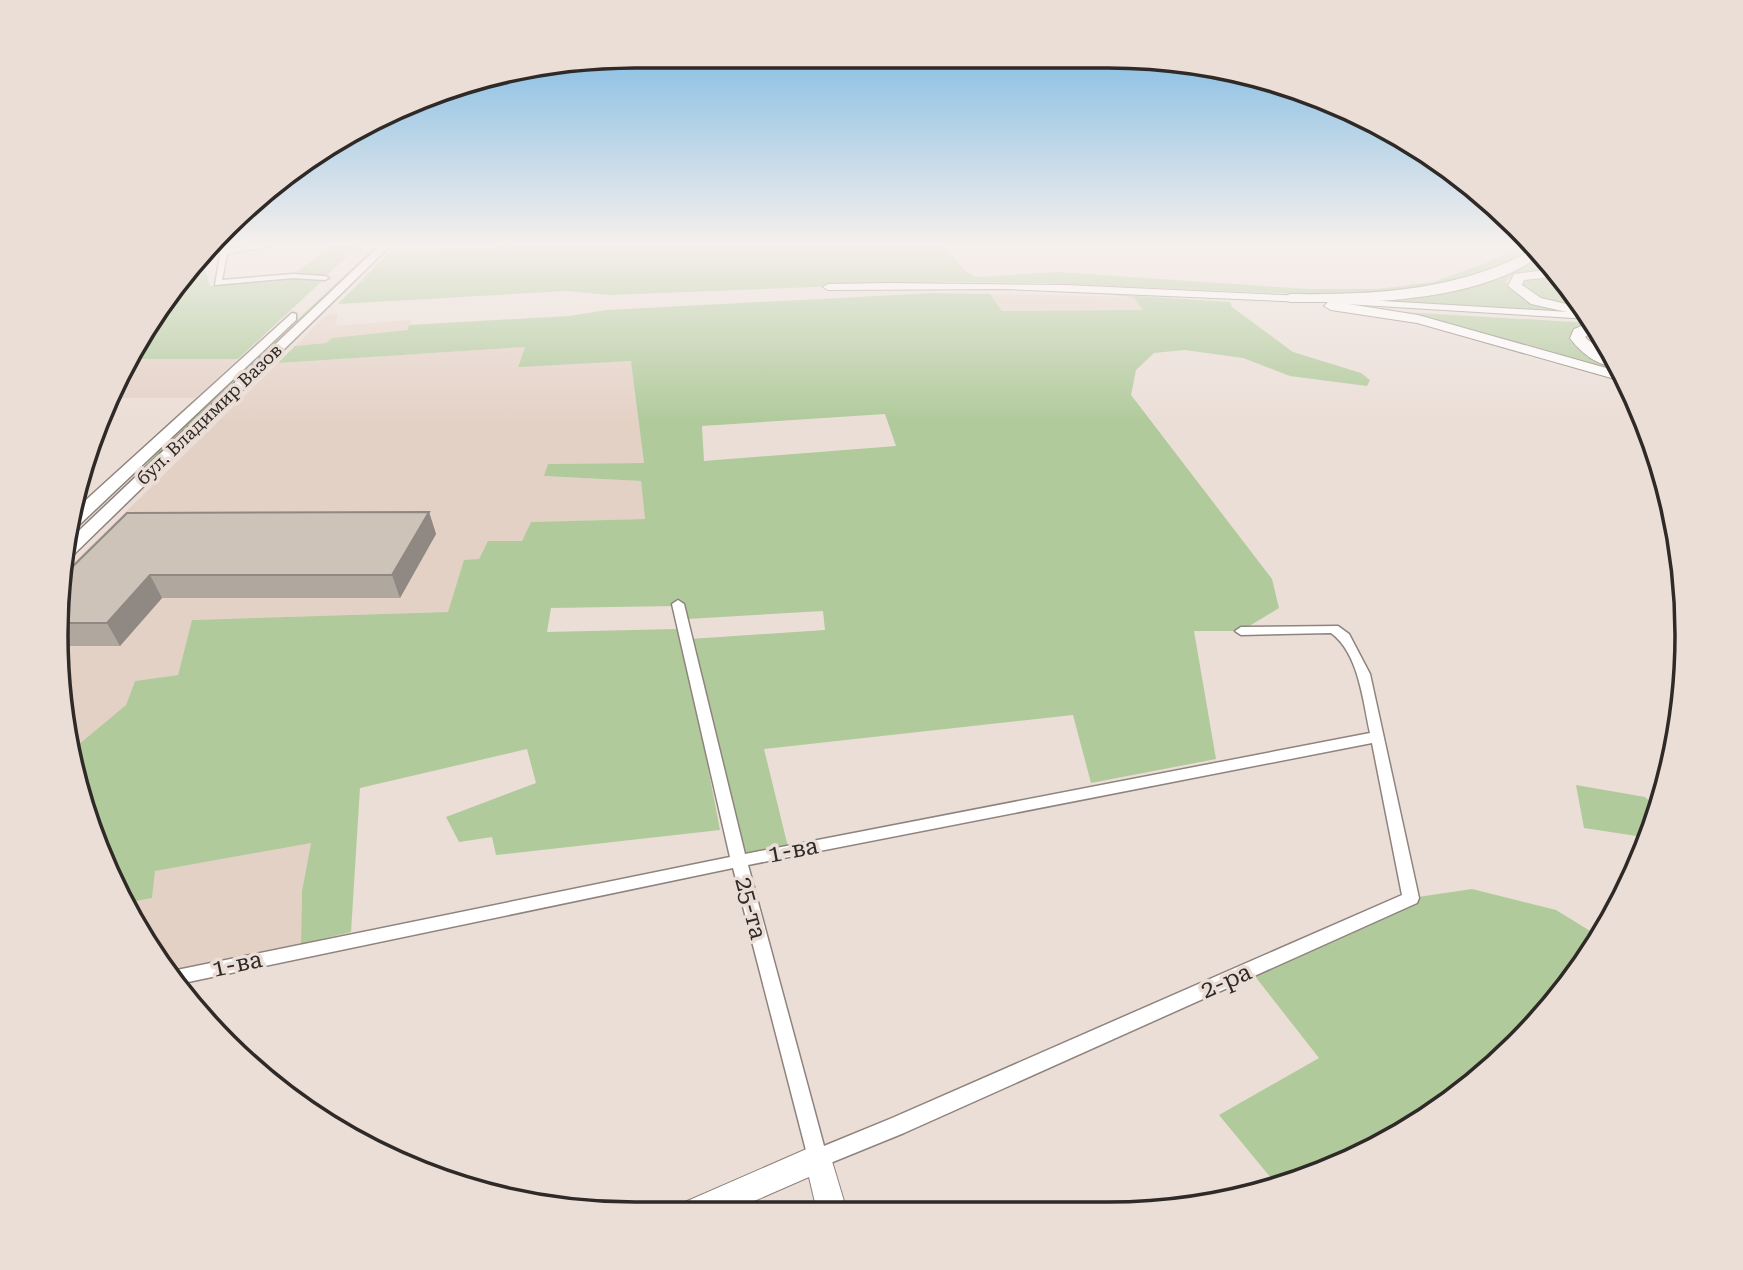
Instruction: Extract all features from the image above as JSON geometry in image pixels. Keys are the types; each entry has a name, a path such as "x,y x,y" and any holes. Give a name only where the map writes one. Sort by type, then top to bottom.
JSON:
{"highway":[{"path":"1544,303 1573,311"},
{"path":"1331,306 1419,319 1611,374"},
{"path":"1585,329 1579,332 1577,338 1581,344 1602,357"}],"main road":[{"name":"бул. Владимир Вазов","path":"82,513 307,303"},
{"name":"бул. Владимир Вазов","path":"76,543 325,303"}],"street":[{"path":"1282,303 1581,323"},
{"path":"1382,303 1575,314"},
{"name":"25-та","path":"678,604 738,861 830,1202"},
{"name":"2-ра","path":"717,1202 818,1157 897,1126 1411,898 1364,674 1345,637 1334,629 1241,631"},
{"name":"1-ва","path":"182,976 738,861 1376,737"}],"shaded area":[{"path":"997,303 1138,303 1144,310 1002,311"},
{"path":"338,314 335,326 411,320 409,330 332,338 326,343 295,346 327,315"},
{"path":"525,347 518,366 632,361 644,463 548,464 545,476 641,481 645,519 531,522 522,541 488,542 479,559 464,561 449,612 192,620 178,675 135,681 126,705 79,744 69,672 69,598 73,564 278,363"},
{"path":"140,359 238,359 195,398 120,398"},
{"path":"311,842 302,891 301,944 178,970 135,901 152,898 154,871"}],"green space":[{"path":"176,303 298,303 238,359 140,359"},
{"path":"315,303 321,303 142,473 139,472 174,435"},
{"path":"736,303 997,303 1002,311 1143,310 1138,303 1231,303 1293,352 1361,373 1370,380 1367,386 1290,376 1243,358 1185,350 1154,353 1136,370 1131,395 1272,579 1279,608 1241,631 1194,631 1216,759 1091,783 1073,715 764,749 788,847 739,861 690,639 825,630 823,611 687,619 674,606 551,608 547,632 677,629 692,684 720,830 496,855 492,837 459,842 446,817 536,783 527,749 360,788 351,932 301,944 302,891 311,843 155,871 152,898 135,901 111,852 98,817 79,744 126,705 135,681 178,675 192,620 448,612 464,560 479,559 488,541 522,541 531,522 645,519 641,481 544,476 548,464 644,463 631,361 518,367 525,347 278,363 295,346 326,343 332,338 408,330 409,325 569,316 607,310","holes":["885,414 896,446 704,461 702,426"]},
{"path":"1431,303 1536,303 1563,311"},
{"path":"1547,303 1567,303 1572,310"},
{"path":"1385,311 1580,322 1584,327 1574,332 1574,343 1604,362 1610,373"},
{"path":"1576,785 1645,797 1650,801 1638,836 1584,828"},
{"path":"1472,889 1556,910 1591,931 1558,980 1534,1009 1509,1036 1453,1085 1391,1126 1359,1143 1325,1159 1271,1178 1219,1115 1319,1058 1250,970 1411,898"}],"building":[{"path":"429,512 392,575 150,575 107,623 68,623 72,567 127,513"}]}
